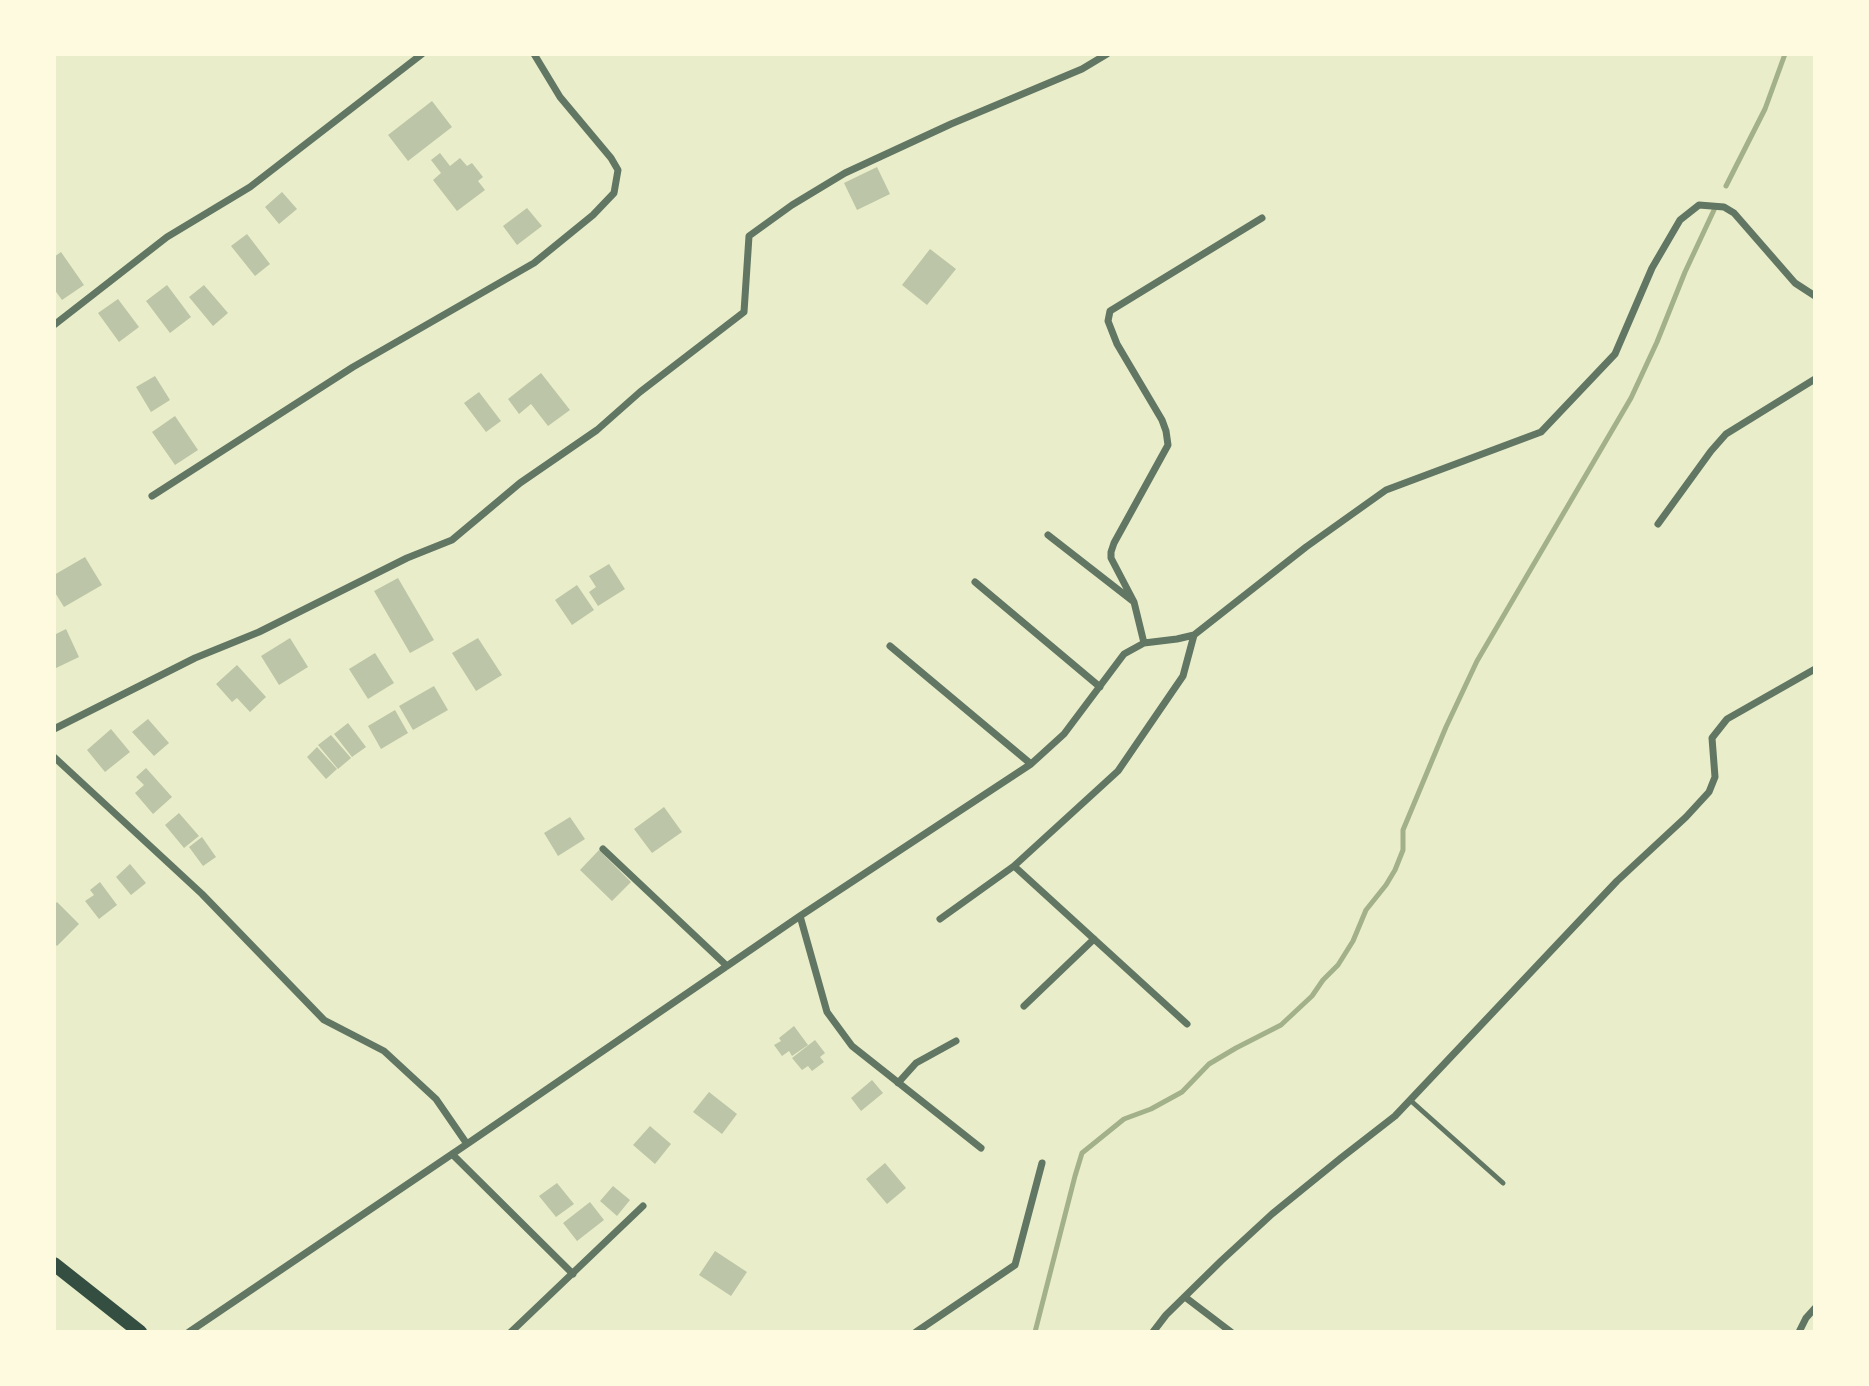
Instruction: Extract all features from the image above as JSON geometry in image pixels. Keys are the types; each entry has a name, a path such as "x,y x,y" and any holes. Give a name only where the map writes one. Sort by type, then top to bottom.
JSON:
{"main road":[{"path":"54,1264 140,1332"}],"street":[{"path":"54,325 167,237 250,187 422,54"},
{"path":"152,496 354,367 534,263 593,215 614,193 618,170 559,97 534,54"},
{"path":"54,729 195,658 259,632 407,558 452,540 520,483 597,430 640,392 744,312 749,236 792,205 845,173 941,128 1082,69 1107,54"},
{"path":"189,1332 800,916 1031,764 1064,734 1124,654 1144,643 1194,635 1306,547 1386,490 1541,432 1615,354 1651,268 1680,220 1699,205 1724,207 1734,213 1795,284 1815,296"},
{"path":"1144,643 1134,602 1111,558 1111,552 1168,445 1167,432 1116,344 1108,321 1110,311 1262,218"},
{"path":"1658,524 1726,434 1815,379"},
{"path":"1048,535 1134,602"},
{"path":"975,582 1100,687"},
{"path":"940,919 1014,866 1118,771 1183,676 1194,635"},
{"path":"890,646 1031,764"},
{"path":"1153,1332 1221,1261 1272,1214 1395,1116 1617,881 1686,817 1709,792 1715,777 1712,738 1727,719 1815,669"},
{"path":"54,757 202,894 324,1020 384,1051 436,1099 467,1144"},
{"path":"603,849 727,966"},
{"path":"1014,866 1187,1024"},
{"path":"800,916 827,1012 852,1046 981,1148"},
{"path":"1024,1006 1094,939"},
{"path":"898,1083 916,1063 956,1041"},
{"path":"452,1154 573,1274"},
{"path":"916,1332 1016,1265 1042,1163"},
{"path":"511,1332 643,1206"},
{"path":"1185,1297 1231,1332"},
{"path":"1799,1332 1815,1308"}],"lane":[{"path":"1410,1100 1503,1183"}],"building":[{"path":"432,101 452,127 408,161 388,135"},
{"path":"440,153 450,166 460,158 467,166 472,163 483,177 478,181 485,190 457,211 433,180 441,173 431,160"},
{"path":"877,167 890,194 857,210 844,183"},
{"path":"282,192 297,209 279,224 265,207"},
{"path":"527,208 542,226 517,245 503,226"},
{"path":"247,234 270,264 255,276 231,246"},
{"path":"930,249 956,269 927,305 902,285"},
{"path":"61,252 84,285 62,300 54,289 54,257"},
{"path":"167,285 191,317 170,333 146,301"},
{"path":"204,285 228,313 213,326 189,297"},
{"path":"118,299 139,327 119,342 98,313"},
{"path":"541,373 570,410 548,426 531,404 519,414 508,399"},
{"path":"155,376 170,400 151,412 136,387"},
{"path":"479,392 501,421 486,432 464,403"},
{"path":"175,416 198,450 175,465 152,432"},
{"path":"85,557 102,585 64,607 54,591 54,575"},
{"path":"609,564 625,589 598,606 589,592 596,587 589,576"},
{"path":"398,578 434,640 410,653 374,591"},
{"path":"577,585 594,610 572,625 555,600"},
{"path":"66,629 79,657 54,669 54,635"},
{"path":"290,638 308,667 279,685 261,656"},
{"path":"478,638 502,675 476,691 452,653"},
{"path":"375,653 394,683 368,699 349,669"},
{"path":"237,665 266,697 250,712 237,698 232,702 216,684"},
{"path":"434,686 448,710 413,730 399,706"},
{"path":"395,710 408,733 381,749 368,726"},
{"path":"148,719 169,743 154,756 132,732"},
{"path":"348,723 366,747 352,757 334,734"},
{"path":"111,729 130,752 105,772 87,750"},
{"path":"331,735 351,758 338,769 318,745"},
{"path":"317,747 337,769 326,779 307,757"},
{"path":"146,768 172,797 153,814 135,793 144,785 136,777"},
{"path":"664,807 682,832 652,853 634,829"},
{"path":"179,813 199,836 184,848 165,825"},
{"path":"570,817 585,839 558,856 544,833"},
{"path":"202,837 216,857 203,866 189,847"},
{"path":"599,850 631,882 612,901 580,870"},
{"path":"130,864 146,883 131,895 116,877"},
{"path":"100,882 117,905 99,919 85,901 94,895 90,890"},
{"path":"57,902 79,924 57,946 54,943 54,905"},
{"path":"794,1026 808,1045 792,1056 789,1051 782,1056 774,1045"},
{"path":"815,1040 825,1053 820,1057 824,1062 812,1071 808,1066 802,1070 792,1058"},
{"path":"872,1080 883,1093 861,1111 851,1098"},
{"path":"709,1092 737,1114 722,1134 693,1112"},
{"path":"650,1126 671,1144 655,1164 633,1145"},
{"path":"885,1163 906,1188 887,1204 866,1179"},
{"path":"557,1183 574,1204 556,1217 539,1196"},
{"path":"613,1186 630,1200 617,1216 600,1201"},
{"path":"590,1202 604,1220 577,1241 563,1223"},
{"path":"715,1251 747,1272 731,1296 699,1275"}],"waterway":[{"path":"1726,186 1765,109 1785,54"},
{"path":"1035,1332 1082,1153 1124,1119 1151,1109 1182,1092 1209,1064 1281,1025 1312,996 1338,965 1353,941 1366,910 1395,870 1403,850 1403,830 1477,661 1631,398 1714,210"}]}
